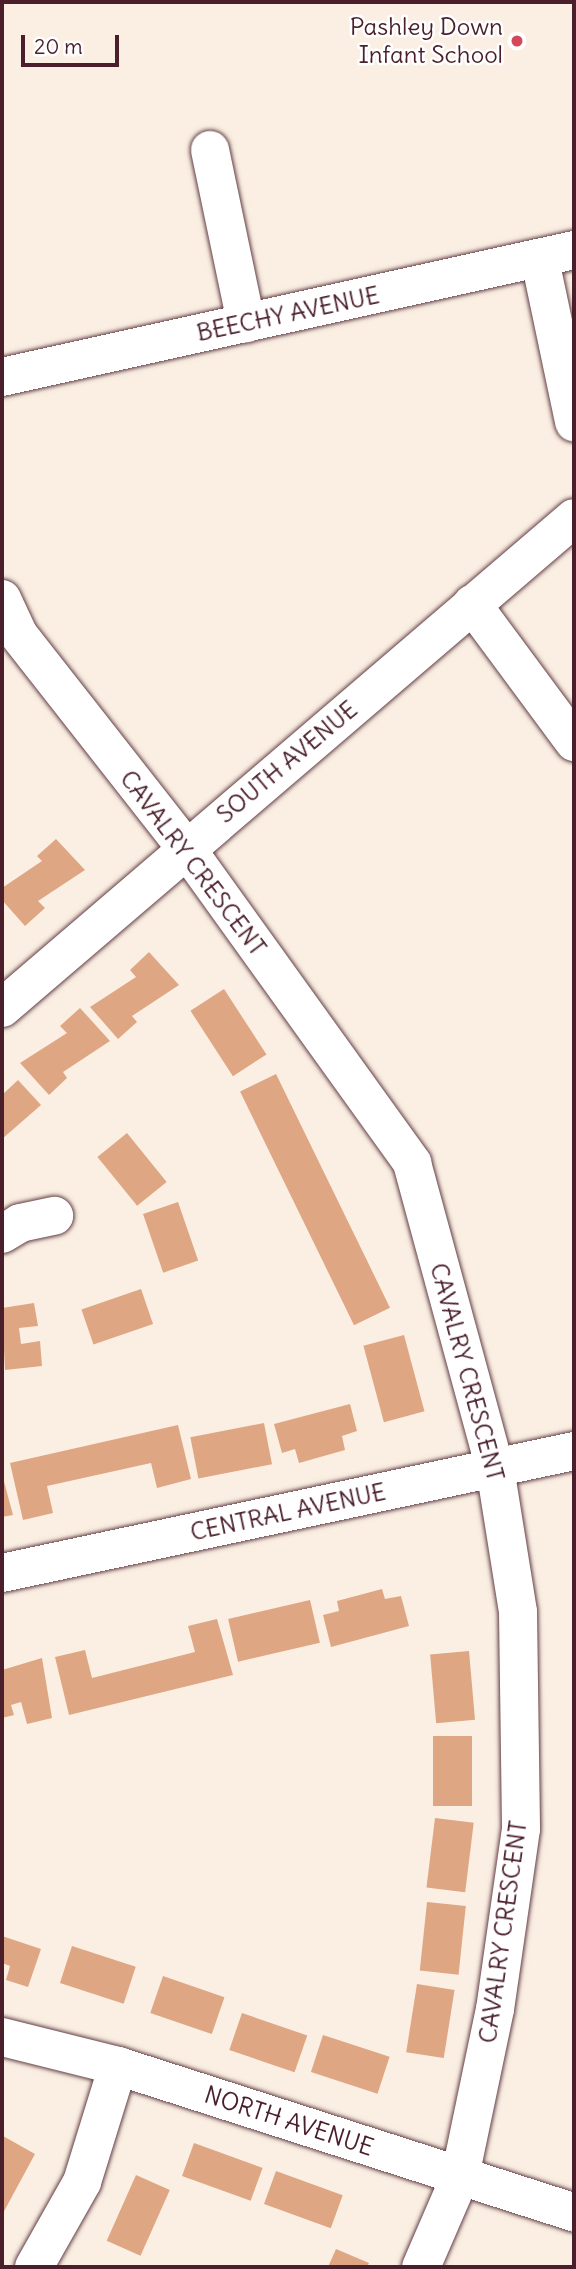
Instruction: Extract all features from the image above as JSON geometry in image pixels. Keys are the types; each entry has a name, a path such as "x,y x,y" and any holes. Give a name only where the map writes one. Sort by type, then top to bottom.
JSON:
{"street":[{"path":"210,150 246,323"},
{"path":"557,255 574,422"},
{"name":"BEECHY AVENUE","path":"2,377 557,255"},
{"name":"SOUTH AVENUE","path":"2,1008 574,518"},
{"name":"CAVALRY CRESCENT","path":"2,599 18,634 85,725 186,848 412,1163 495,1468 518,1612 521,1829 495,2009 460,2177 421,2267"},
{"path":"472,604 574,742"},
{"path":"2,1234 20,1223 54,1216"},
{"name":"CENTRAL AVENUE","path":"2,1573 574,1451"},
{"name":"NORTH AVENUE","path":"2,2037 118,2066 460,2177 574,2211"},
{"path":"34,2267 82,2182 118,2066"}],"building":[{"path":"56,839 85,870 38,901 45,908 25,926 2,900 2,888 42,861 37,856"},
{"path":"149,952 179,985 132,1016 137,1022 118,1039 90,1007 136,977 130,970"},
{"path":"224,989 266,1054 233,1076 190,1011"},
{"path":"80,1008 110,1041 63,1072 67,1078 49,1095 20,1063 67,1033 60,1026"},
{"path":"276,1074 390,1308 354,1325 240,1092"},
{"path":"18,1080 41,1105 2,1139 2,1095"},
{"path":"127,1133 167,1182 137,1206 97,1157"},
{"path":"178,1202 198,1261 163,1273 143,1214"},
{"path":"141,1289 153,1324 93,1344 81,1310"},
{"path":"34,1303 38,1326 19,1328 21,1344 40,1341 42,1366 5,1370 2,1308"},
{"path":"404,1335 424,1411 384,1422 363,1346"},
{"path":"350,1404 357,1431 342,1436 345,1450 299,1463 295,1449 282,1453 274,1424"},
{"path":"264,1423 272,1464 198,1479 190,1437"},
{"path":"178,1425 191,1479 157,1488 151,1463 47,1486 53,1513 23,1520 10,1463"},
{"path":"2,1474 13,1515 2,1517"},
{"path":"382,1589 385,1599 401,1596 409,1626 331,1647 323,1615 339,1611 337,1601"},
{"path":"310,1600 320,1643 238,1662 228,1619"},
{"path":"217,1619 233,1675 69,1715 55,1657 85,1650 92,1678 195,1652 188,1626"},
{"path":"469,1651 475,1720 436,1723 430,1654"},
{"path":"42,1658 52,1718 27,1724 21,1702 11,1705 14,1715 2,1718 2,1670"},
{"path":"433,1736 472,1736 472,1806 433,1806"},
{"path":"435,1818 474,1823 465,1892 426,1887"},
{"path":"427,1902 466,1906 459,1975 420,1971"},
{"path":"2,1936 41,1949 28,1987 6,1980 10,1966 2,1963"},
{"path":"72,1946 136,1967 124,2004 60,1983"},
{"path":"163,1976 224,1997 212,2034 150,2013"},
{"path":"417,1984 455,1990 444,2058 406,2052"},
{"path":"242,2013 307,2035 295,2072 229,2050"},
{"path":"323,2035 390,2057 378,2094 311,2072"},
{"path":"3,2136 35,2154 2,2215 2,2138"},
{"path":"194,2143 263,2168 251,2201 182,2176"},
{"path":"276,2171 343,2195 331,2228 264,2204"},
{"path":"136,2175 170,2190 141,2256 107,2241"},
{"path":"336,2249 369,2263 367,2267 328,2267"}],"place":[{"name":"Pashley Down Infant School","path":"517,41"}]}
